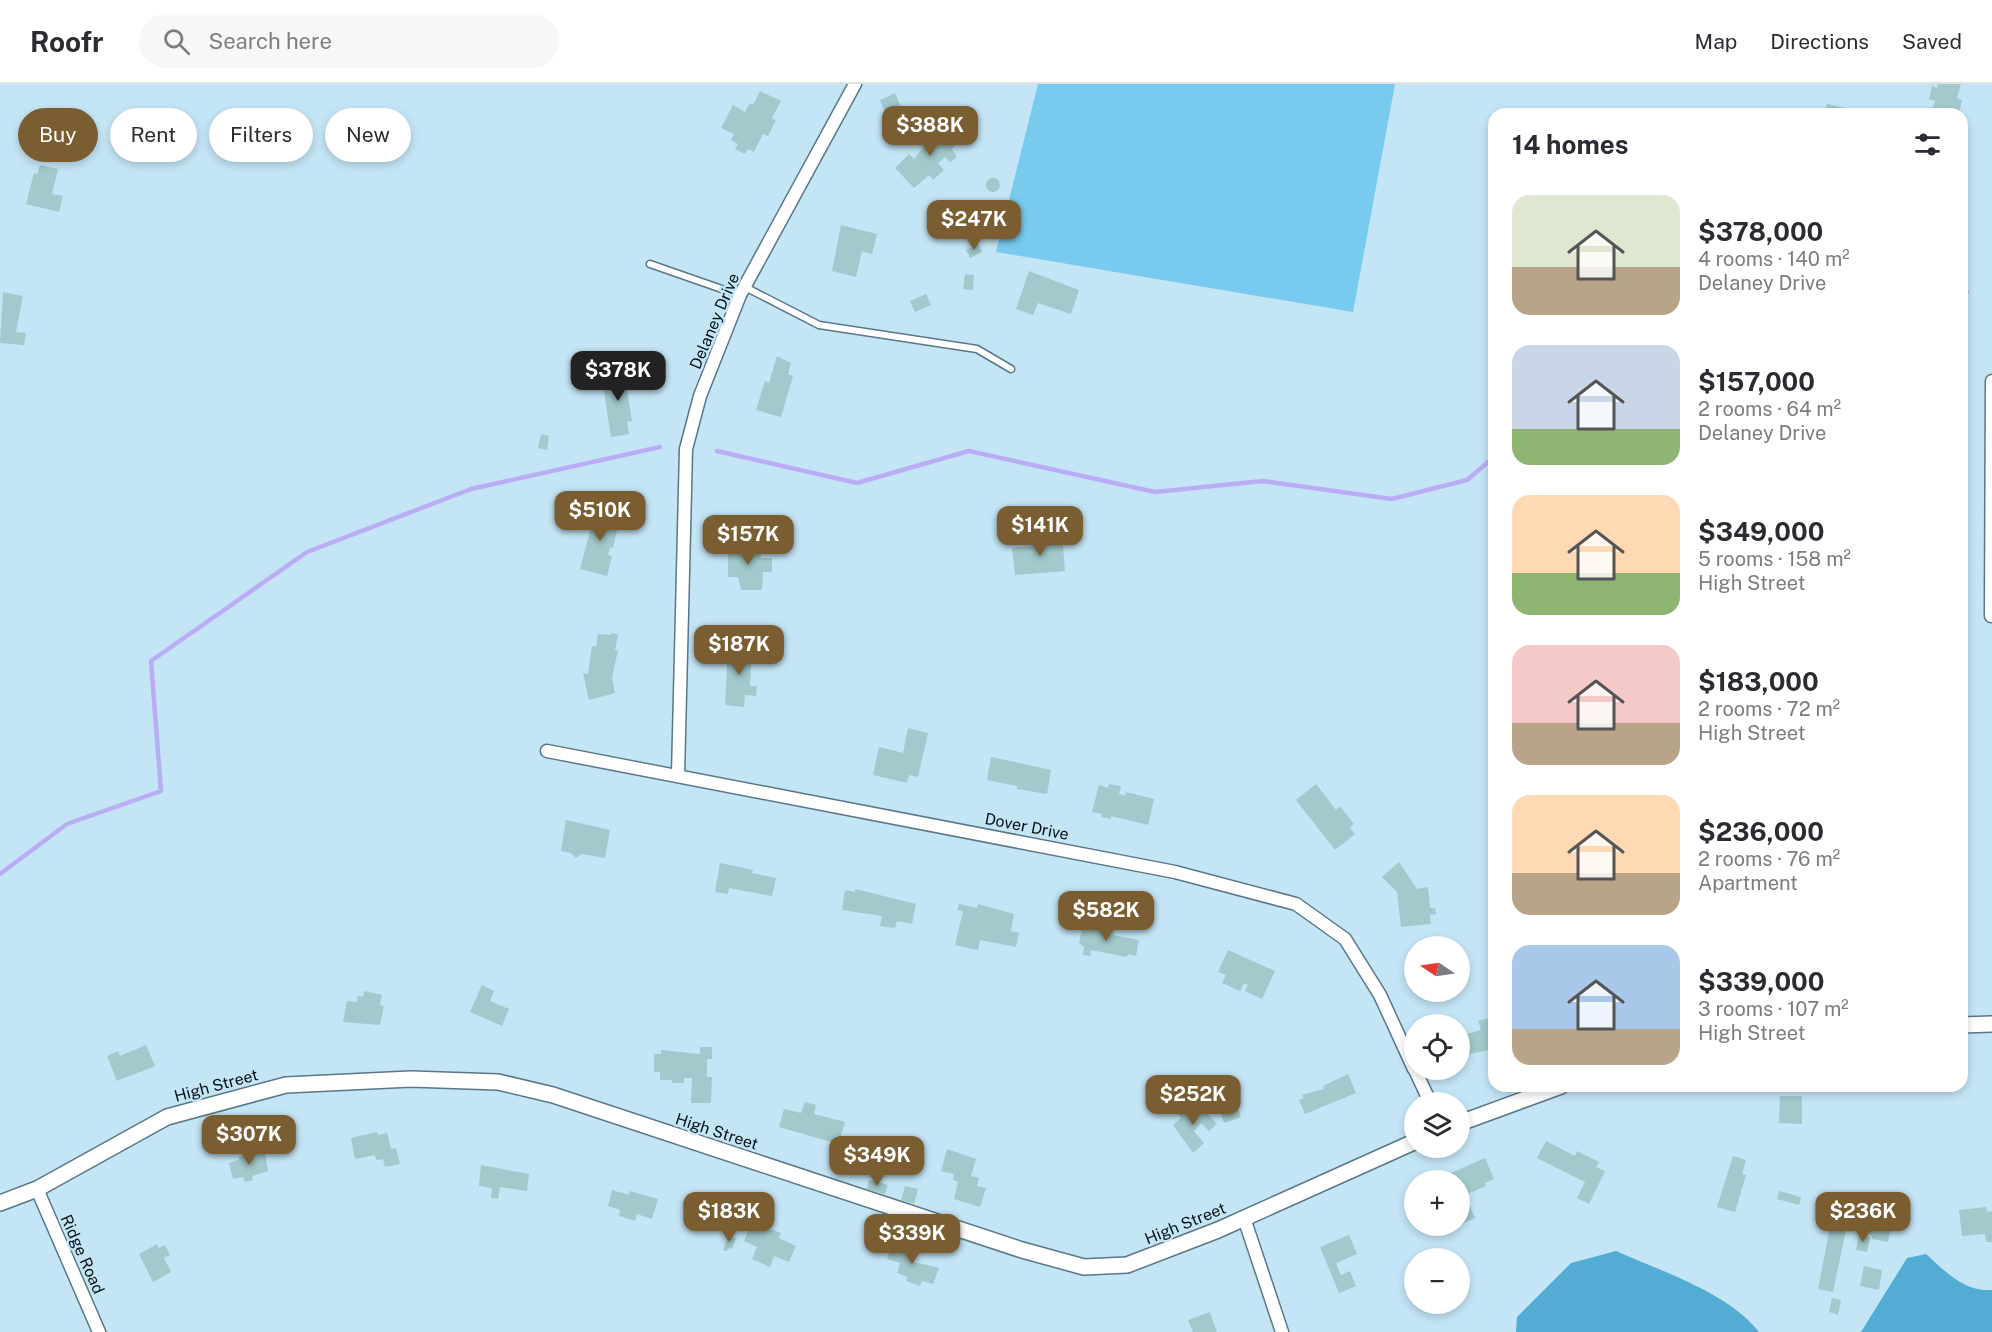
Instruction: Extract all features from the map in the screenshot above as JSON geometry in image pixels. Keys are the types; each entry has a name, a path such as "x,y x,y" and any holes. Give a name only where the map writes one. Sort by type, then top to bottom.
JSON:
{"street":[{"name":"Delaney Drive","path":"678,775 686,449 700,396 742,291 855,84"},
{"path":"1990,616 1992,381"},
{"name":"Dover Drive","path":"547,751 1174,872 1296,904 1345,939 1380,995 1404,1046"},
{"path":"1968,1025 1992,1024"},
{"name":"High Street","path":"0,1203 37,1189 167,1117 286,1085 411,1079 498,1082 538,1091 1022,1250 1084,1267 1127,1265 1244,1218 1404,1146"},
{"path":"1470,1119 1545,1092"},
{"name":"Ridge Road","path":"37,1189 99,1332"},
{"path":"1244,1218 1282,1332"}],"lane":[{"path":"650,264 742,291 819,325 977,349 1011,369"}],"shaded area":[{"path":"1038,84 1395,84 1353,312 996,252"},
{"path":"1616,1251 1693,1284 1730,1306 1759,1332 1516,1332 1517,1317 1571,1263"},
{"path":"1926,1254 1956,1280 1973,1288 1992,1290 1992,1332 1861,1332 1907,1258"}],"building":[{"path":"1938,84 1961,84 1957,98 1962,100 1960,108 1933,108 1935,101 1929,99 1932,86 1937,88"},
{"path":"760,91 781,101 772,118 776,120 768,136 763,134 754,152 748,149 745,154 735,149 738,144 731,140 734,134 721,128 733,105 745,112 750,103 753,105"},
{"path":"895,93 902,109 886,115 880,100"},
{"path":"1827,104 1846,108 1826,108"},
{"path":"945,124 963,137 952,149 957,157 950,162 945,157 938,163 944,170 933,180 929,175 914,188 895,168 909,154 914,159 929,140 926,137 933,130 936,133"},
{"path":"40,165 58,169 52,194 63,196 59,212 26,204 34,173 37,174"},
{"path":"990,178 996,178 1000,185 996,192 990,192 986,188 986,182"},
{"path":"841,225 877,234 872,254 862,251 856,277 832,271"},
{"path":"978,244 982,252 970,258 966,250"},
{"path":"1029,271 1079,290 1071,314 1038,303 1033,315 1016,309"},
{"path":"965,274 974,275 973,290 963,289"},
{"path":"3,292 23,296 16,332 26,333 24,345 0,343"},
{"path":"926,294 931,305 915,312 910,301"},
{"path":"777,356 791,363 788,374 793,376 781,417 756,410 765,381 769,383"},
{"path":"614,366 632,373 627,389 632,421 627,422 629,434 611,437 604,392"},
{"path":"541,434 549,436 547,450 538,448"},
{"path":"597,505 617,510 613,525 618,526 613,548 610,547 608,555 612,556 607,576 580,569"},
{"path":"1062,535 1065,571 1015,575 1012,548 1043,545 1042,537"},
{"path":"728,543 756,544 756,554 761,554 761,558 772,558 772,572 763,572 762,590 741,590 738,577 728,577"},
{"path":"611,633 618,634 615,650 618,650 612,678 615,693 589,700 583,673 588,674 592,646 596,647 598,634 611,635"},
{"path":"728,645 752,647 750,686 757,686 756,696 745,695 744,707 725,705"},
{"path":"908,728 928,733 918,777 909,775 907,783 873,775 879,747 903,753"},
{"path":"991,757 1051,770 1047,794 1017,789 1017,786 987,780"},
{"path":"1109,784 1121,786 1119,794 1125,796 1126,792 1154,799 1148,825 1111,816 1111,819 1101,817 1102,814 1092,812 1099,785 1108,788"},
{"path":"1316,784 1336,810 1340,806 1354,824 1350,828 1355,834 1335,850 1296,800"},
{"path":"566,820 610,830 605,858 581,854 576,858 571,853 561,851"},
{"path":"1399,862 1417,889 1428,887 1430,908 1435,908 1436,914 1430,915 1431,924 1401,927 1397,892 1382,877"},
{"path":"720,863 776,878 772,896 729,888 728,894 715,892"},
{"path":"855,889 916,904 912,924 897,921 895,928 880,926 882,916 842,910 845,890 855,892"},
{"path":"959,904 977,908 978,904 1014,914 1011,931 1019,933 1016,947 980,940 978,950 955,945 963,911 957,910"},
{"path":"1083,924 1101,925 1100,929 1114,931 1113,935 1139,940 1136,956 1128,954 1127,957 1091,950 1090,956 1083,955 1084,947 1079,943"},
{"path":"1228,950 1275,971 1262,999 1245,991 1248,985 1244,983 1240,991 1222,983 1226,975 1218,972"},
{"path":"482,985 494,991 490,1001 509,1009 502,1026 470,1012"},
{"path":"364,991 382,995 380,1005 384,1006 380,1025 343,1022 347,1001 357,1002 358,996 363,997"},
{"path":"1488,1018 1488,1050 1470,1054 1470,1033 1481,1030 1478,1021"},
{"path":"146,1045 155,1066 117,1081 107,1056 118,1051 120,1056"},
{"path":"700,1047 712,1047 712,1059 707,1059 707,1077 712,1077 711,1103 691,1103 692,1078 684,1078 684,1083 672,1083 672,1080 660,1080 660,1072 654,1072 654,1054 661,1054 661,1050 700,1054"},
{"path":"1348,1074 1356,1093 1305,1114 1299,1100 1304,1098 1302,1095 1324,1089 1323,1086"},
{"path":"1780,1096 1802,1096 1802,1124 1779,1123"},
{"path":"805,1102 816,1105 814,1114 845,1122 838,1144 779,1127 784,1109 801,1113"},
{"path":"1236,1102 1241,1117 1224,1123 1219,1107"},
{"path":"1188,1104 1196,1113 1202,1108 1217,1124 1209,1131 1201,1123 1194,1131 1204,1143 1193,1153 1173,1125 1181,1118 1177,1113"},
{"path":"377,1132 378,1135 387,1133 391,1149 396,1148 400,1164 385,1167 383,1159 376,1160 375,1155 355,1159 351,1138"},
{"path":"1546,1141 1575,1156 1577,1151 1599,1162 1596,1167 1605,1171 1589,1204 1577,1198 1585,1182 1537,1158"},
{"path":"947,1149 976,1159 971,1176 979,1178 977,1186 986,1188 980,1207 954,1199 958,1182 953,1180 954,1174 941,1171"},
{"path":"265,1152 268,1171 252,1176 253,1180 245,1182 243,1177 233,1179 229,1163 239,1160 239,1157"},
{"path":"1733,1156 1746,1160 1742,1174 1746,1175 1735,1212 1717,1207"},
{"path":"1485,1158 1494,1179 1485,1183 1486,1186 1470,1193 1470,1170 1457,1170"},
{"path":"481,1165 529,1174 527,1191 500,1187 498,1199 491,1198 492,1188 479,1186"},
{"path":"869,1180 888,1185 885,1194 867,1189"},
{"path":"905,1186 918,1189 914,1204 901,1200"},
{"path":"612,1190 629,1195 630,1191 658,1199 652,1219 637,1214 635,1221 619,1216 620,1210 608,1206"},
{"path":"1779,1191 1801,1197 1799,1205 1777,1199"},
{"path":"1470,1206 1475,1218 1470,1220"},
{"path":"1986,1207 1987,1212 1992,1211 1992,1242 1986,1242 1985,1234 1962,1236 1959,1210"},
{"path":"1833,1212 1849,1216 1833,1292 1818,1289"},
{"path":"1877,1220 1892,1223 1888,1242 1872,1239 1872,1235 1869,1234 1870,1228 1872,1229 1873,1223 1876,1224"},
{"path":"752,1222 781,1233 779,1238 796,1246 789,1262 774,1256 770,1267 752,1259 757,1247 744,1241"},
{"path":"1349,1235 1357,1254 1336,1263 1341,1275 1350,1271 1356,1286 1339,1293 1320,1247"},
{"path":"1859,1235 1870,1237 1867,1252 1856,1250"},
{"path":"728,1236 736,1238 732,1249 729,1248 727,1251 723,1250"},
{"path":"893,1242 918,1250 914,1262 939,1268 933,1284 922,1281 920,1286 906,1281 908,1277 897,1273 900,1263 887,1259"},
{"path":"157,1244 159,1248 165,1245 170,1255 164,1258 171,1272 153,1282 139,1254"},
{"path":"1864,1266 1882,1270 1879,1290 1860,1286"},
{"path":"1832,1298 1841,1300 1838,1315 1829,1312"},
{"path":"1210,1312 1217,1332 1193,1332 1188,1320"}],"waterway":[{"path":"0,874 67,824 161,791 151,661 307,552 471,489 660,447"},
{"path":"717,451 857,483 969,451 1155,492 1263,481 1392,499 1467,480 1488,462"}]}
